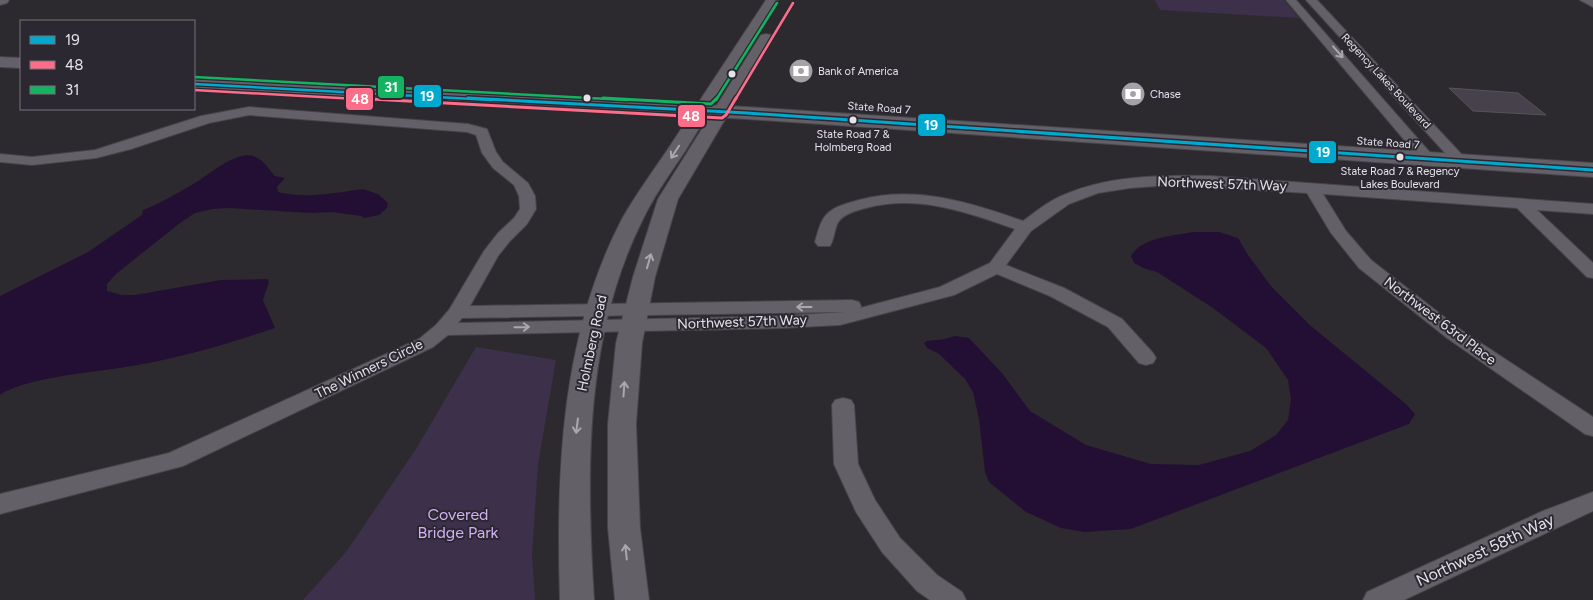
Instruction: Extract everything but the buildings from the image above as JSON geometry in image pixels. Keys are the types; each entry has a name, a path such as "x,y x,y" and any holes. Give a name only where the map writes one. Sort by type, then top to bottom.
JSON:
{"main road":[{"path":"0,62 20,63"},
{"name":"State Road 7","path":"195,71 234,80 716,105"},
{"path":"0,74 20,75"},
{"name":"State Road 7","path":"195,84 293,76 1454,154 1593,157"},
{"path":"195,80 234,80"},
{"name":"State Road 7","path":"1454,154 1593,170"}],"street":[{"path":"632,600 624,528 621,473 624,380 644,277 666,204 772,0"},
{"path":"716,105 788,0"},
{"name":"Regency Lakes Boulevard","path":"1291,0 1422,152"},
{"name":"Regency Lakes Boulevard","path":"1311,0 1454,154"},
{"path":"1586,0 1593,4"},
{"name":"Holmberg Road","path":"577,600 574,546 574,444 581,388 595,317 619,246 632,218 716,105"},
{"name":"The Winners Circle","path":"0,158 32,161 96,154 126,146 206,118 249,112 468,128 482,132 489,153 498,165 520,183 527,196 528,209 521,222 490,255 450,320 426,343 175,460 118,476 0,504"},
{"name":"Northwest 57th Way","path":"450,320 595,317 840,319 947,291 996,268 1025,227 1063,201 1095,189 1130,183 1171,180 1210,181 1593,210"},
{"name":"Northwest 63rd Place","path":"1312,188 1338,233 1365,264 1454,334 1593,428"},
{"path":"824,242 832,219 843,211 864,203 898,198 931,199 965,206 1025,227"},
{"path":"1522,204 1593,273"},
{"path":"996,268 1058,292 1115,323 1146,358"},
{"path":"843,405 846,464 865,506 891,546 927,583 952,600"},
{"name":"Northwest 58th Way","path":"1377,600 1552,518 1593,502"}],"green space":[{"path":"1155,0 1284,0 1299,18 1160,10"},
{"name":"Covered Bridge Park","path":"476,347 556,360 538,464 532,555 535,600 303,600 346,552 416,449"}],"shaded area":[{"path":"246,155 259,159 275,176 285,178 277,187 278,192 310,195 363,189 378,194 388,203 387,208 379,215 364,218 332,212 309,213 230,208 195,213 116,274 107,284 107,291 122,295 135,295 221,280 267,279 269,282 263,300 275,328 172,358 28,383 0,395 0,296 88,252 142,215 143,210 195,183 225,163"},
{"path":"1193,232 1219,232 1238,238 1271,286 1311,326 1406,404 1415,414 1409,424 1131,529 1084,532 1061,528 1026,512 989,482 985,472 979,419 973,392 965,379 939,354 927,348 924,343 927,341 955,336 969,338 1002,373 1030,411 1086,445 1151,464 1199,465 1250,451 1276,435 1288,420 1291,399 1288,380 1266,348 1213,308 1157,272 1134,263 1131,256 1136,250 1150,241"}],"transit line":[{"name":"31","path":"195,77 711,104 715,101 777,3"},
{"name":"48","path":"195,90 722,118 726,115 793,3"},
{"name":"19","path":"195,84 747,113 1593,170"}],"place":[{"name":"Bank of America","path":"801,71"},
{"name":"Chase","path":"1133,94"},
{"name":"State Road 7 & Holmberg Road","path":"853,120"},
{"name":"State Road 7 & Regency Lakes Boulevard","path":"1400,157"}]}
